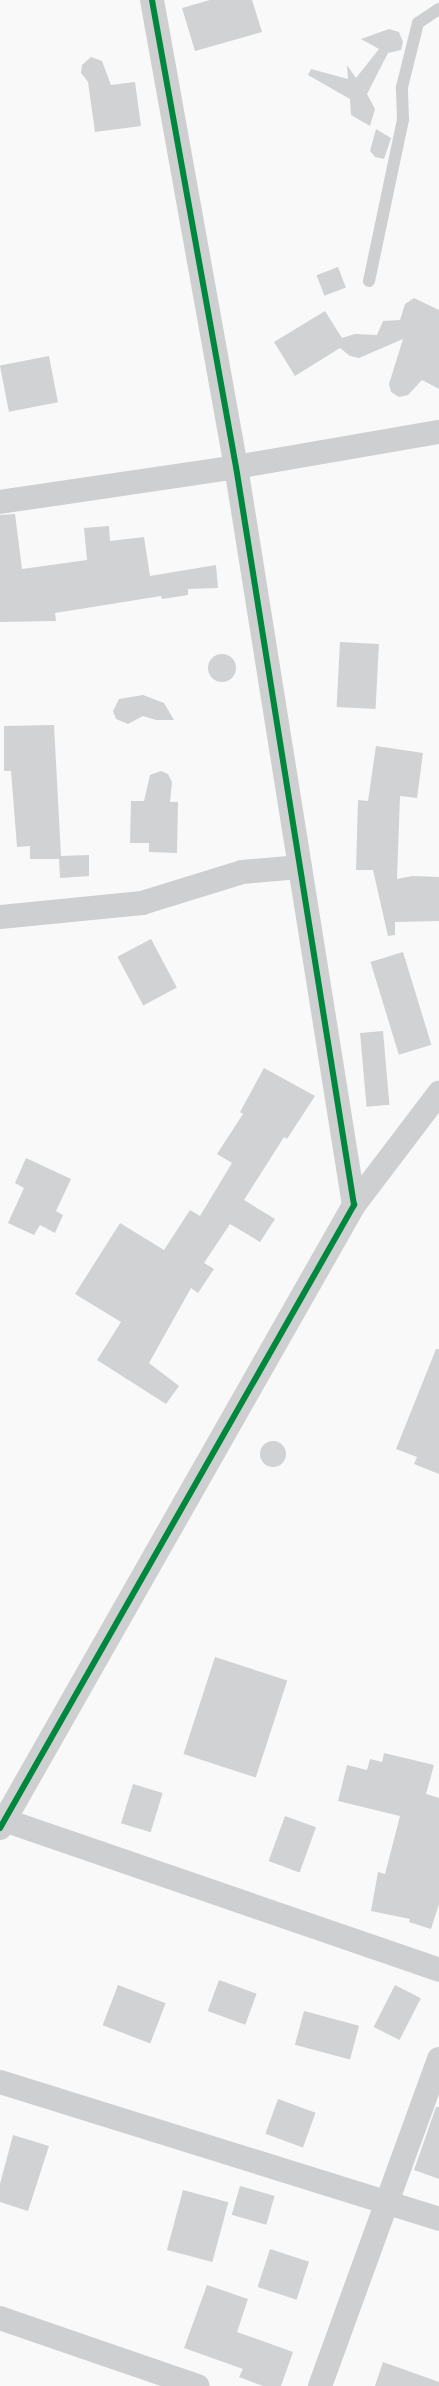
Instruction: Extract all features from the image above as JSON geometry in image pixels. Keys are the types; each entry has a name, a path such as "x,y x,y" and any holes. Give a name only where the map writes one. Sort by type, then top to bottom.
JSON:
{"street":[{"path":"152,0 236,468 354,1205"},
{"path":"0,502 236,468 439,432"},
{"path":"0,917 142,903 242,872 300,867"},
{"path":"439,1093 354,1205 2,1824 439,1970"},
{"path":"320,2386 439,2060"},
{"path":"0,2082 439,2219"},
{"path":"0,2318 198,2386"}],"lane":[{"path":"369,281 403,120 402,87 418,23 439,9"}],"building":[{"path":"210,0 252,0 262,32 195,51 182,8"},
{"path":"389,29 399,32 403,42 401,50 388,53 367,94 375,109 370,126 351,115 350,99 308,75 311,69 348,79 347,65 356,78 379,49 361,39"},
{"path":"91,57 102,61 111,85 135,82 141,126 95,132 88,82 81,73 82,65"},
{"path":"376,129 391,138 384,159 375,157 370,151"},
{"path":"338,267 346,288 324,296 317,275"},
{"path":"414,298 439,310 439,389 422,380 408,395 399,397 391,392 389,384 403,339 359,358 350,356 340,348 295,376 274,342 325,311 342,338 355,334 377,335 383,321 400,320 405,304"},
{"path":"49,356 58,402 9,412 0,366"},
{"path":"15,514 22,569 87,560 84,528 109,526 110,541 144,537 150,576 216,565 218,588 188,589 188,595 162,599 161,596 55,613 56,621 0,622 0,515"},
{"path":"340,642 379,644 376,709 337,707"},
{"path":"222,654 232,658 236,668 232,678 222,682 212,678 208,668 212,658"},
{"path":"143,695 164,703 174,720 156,720 143,716 128,724 116,719 113,711 119,699"},
{"path":"54,725 61,856 89,855 89,876 60,878 59,859 30,859 30,846 17,847 11,771 4,771 4,726"},
{"path":"376,746 423,753 417,798 400,796 397,879 412,876 439,877 439,921 395,922 395,935 388,936 373,870 356,870 358,800 368,801"},
{"path":"161,771 168,774 172,782 170,802 178,802 177,853 149,852 149,843 130,843 131,801 144,801 150,775"},
{"path":"151,939 177,988 143,1005 117,957"},
{"path":"403,952 431,1045 399,1055 370,962"},
{"path":"383,1031 389,1105 367,1107 360,1033"},
{"path":"264,1068 315,1096 287,1139 284,1137 244,1200 275,1219 260,1242 230,1224 204,1263 214,1269 198,1293 191,1288 149,1363 179,1386 166,1404 97,1360 121,1322 75,1294 120,1223 164,1250 190,1210 200,1216 232,1163 217,1154 243,1114 240,1112"},
{"path":"26,1158 71,1179 56,1211 63,1215 55,1233 40,1225 34,1235 8,1223 24,1188 15,1183"},
{"path":"436,1349 439,1349 439,1474 414,1464 417,1457 396,1449"},
{"path":"273,1441 282,1445 286,1454 282,1463 273,1467 264,1463 260,1454 264,1445"},
{"path":"215,1657 287,1680 256,1777 183,1754"},
{"path":"384,1753 434,1765 426,1794 439,1798 439,1904 431,1929 409,1922 410,1919 371,1911 378,1872 385,1874 400,1816 338,1801 347,1765 367,1770 370,1759 382,1762"},
{"path":"133,1784 163,1793 151,1832 121,1823"},
{"path":"285,1816 316,1827 300,1872 269,1861"},
{"path":"219,1980 257,1994 245,2025 208,2011"},
{"path":"118,1985 166,2003 150,2043 103,2025"},
{"path":"395,1985 421,1998 400,2040 374,2027"},
{"path":"304,2011 359,2026 350,2060 295,2045"},
{"path":"278,2099 316,2113 303,2147 265,2134"},
{"path":"436,2107 439,2107 439,2179 414,2170"},
{"path":"13,2135 49,2146 28,2211 0,2202 0,2184"},
{"path":"240,2186 275,2196 266,2225 232,2215"},
{"path":"183,2190 228,2202 212,2262 167,2250"},
{"path":"270,2249 309,2262 297,2300 258,2287"},
{"path":"207,2285 248,2299 237,2332 293,2352 281,2386 263,2386 239,2377 243,2369 184,2348"},
{"path":"383,2362 439,2382 439,2386 375,2386"}],"cycle path":[{"path":"0,1828 354,1205 236,467 152,0"}]}
